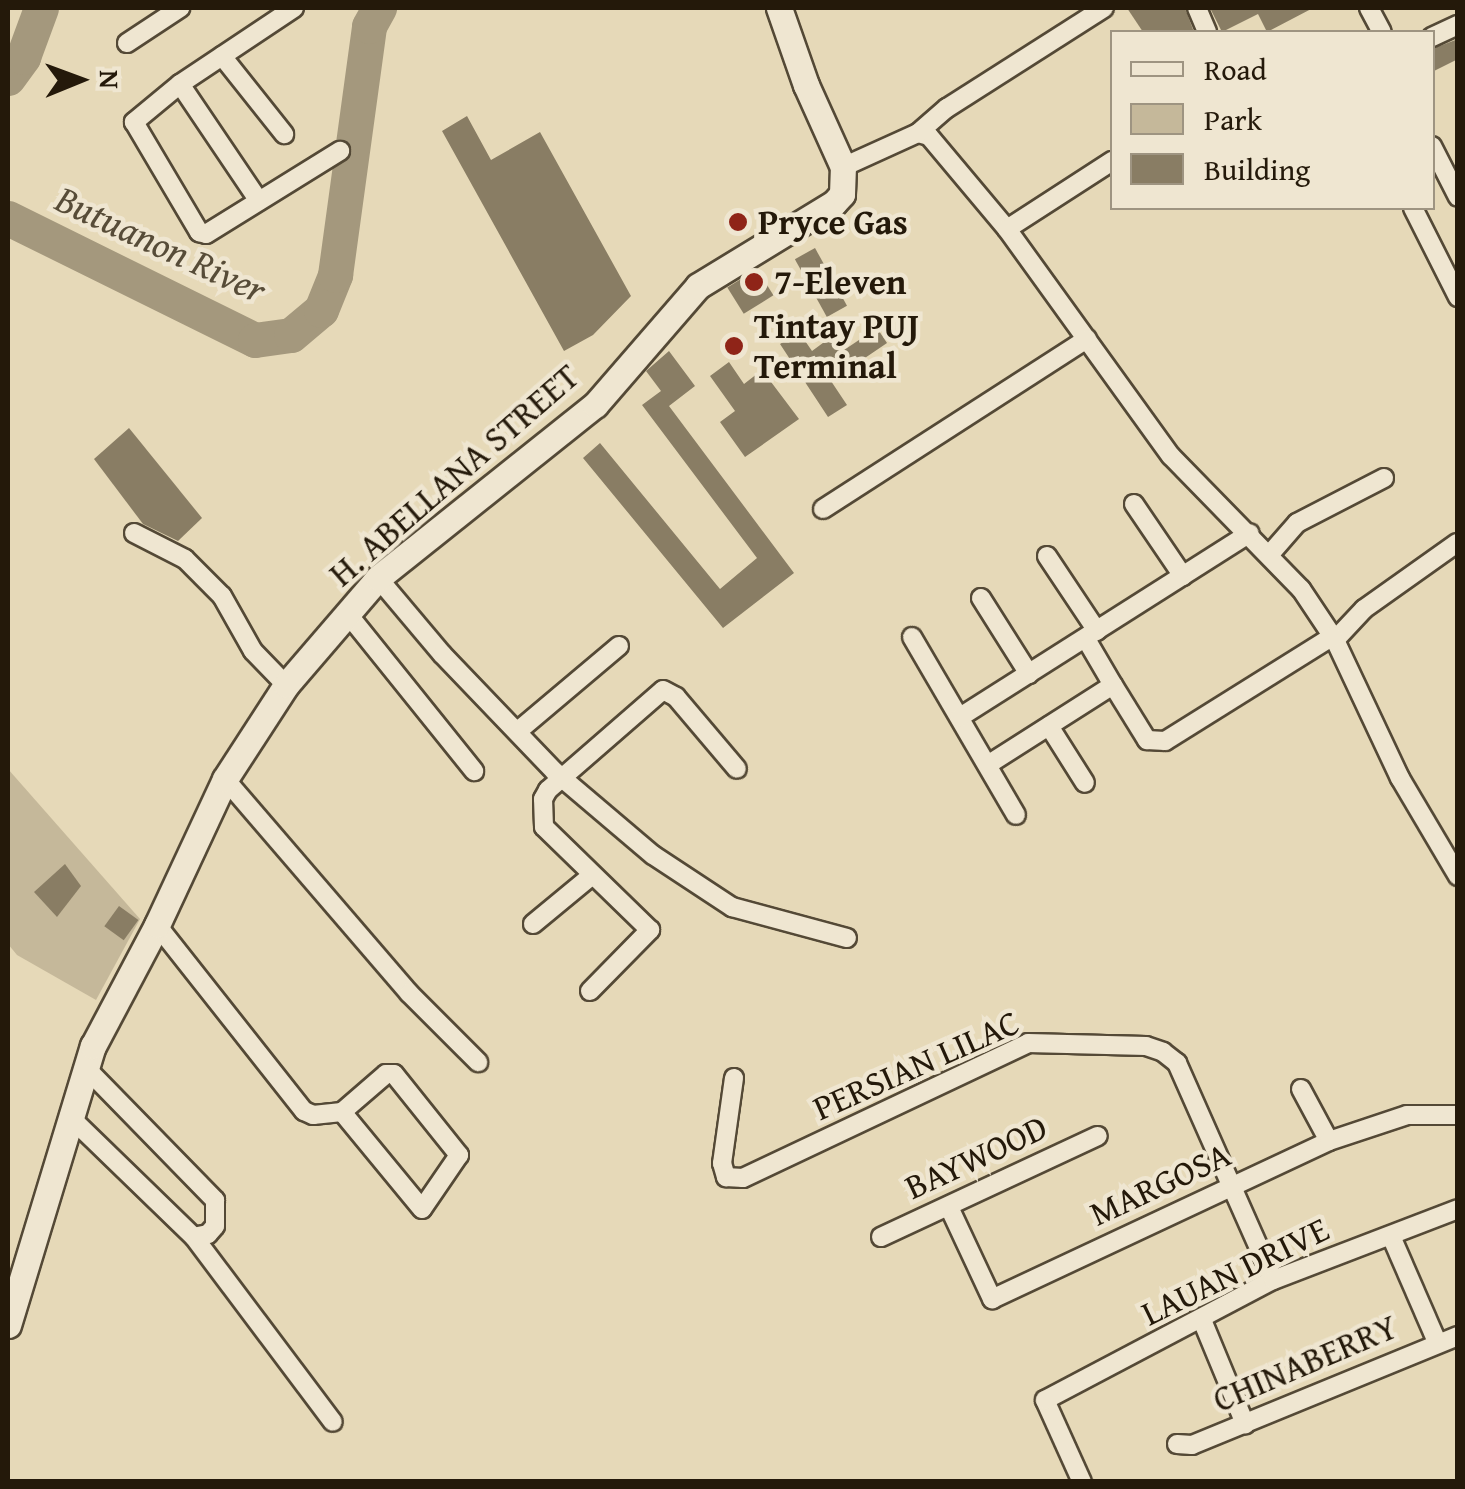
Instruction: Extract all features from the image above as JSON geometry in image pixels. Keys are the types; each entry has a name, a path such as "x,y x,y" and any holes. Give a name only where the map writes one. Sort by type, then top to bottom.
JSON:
{"main road":[{"path":"779,8 844,178"},
{"name":"H. ABELLANA STREET","path":"9,1311 69,1116 104,1021 157,925 225,779 286,686 378,578 596,405 698,286 834,203 844,178"}],"street":[{"path":"127,43 180,8"},
{"path":"291,8 180,84 134,122 199,232 210,233 340,151"},
{"path":"844,178 918,134 947,108 1104,8"},
{"path":"1369,8 1381,30"},
{"path":"1435,36 1458,24"},
{"path":"222,56 284,134"},
{"path":"180,84 259,201"},
{"path":"918,134 929,136 1007,229 1180,466 1270,554 1334,638 1400,778 1458,876"},
{"path":"1435,152 1458,197"},
{"path":"1007,229 1110,162"},
{"path":"1414,210 1458,297"},
{"path":"823,509 1087,339"},
{"path":"1270,554 1298,523 1384,478"},
{"path":"1134,504 1183,576"},
{"path":"134,533 185,559 222,596 253,652 286,686"},
{"path":"960,717 1250,533"},
{"path":"1047,556 1092,635 1113,685 1148,740 1155,743 1334,638 1364,609 1457,543"},
{"path":"378,578 442,654 560,776 653,855 732,908 847,938"},
{"path":"981,598 1030,674"},
{"path":"348,613 474,771"},
{"path":"912,637 1016,815"},
{"path":"518,731 619,646"},
{"path":"988,764 1113,685"},
{"path":"590,991 650,930 544,827 543,799 560,776 663,690 676,697 737,769"},
{"path":"1048,726 1085,783"},
{"path":"225,779 408,992 478,1062"},
{"path":"534,924 591,876"},
{"path":"157,925 304,1111 314,1116 342,1112 391,1072 458,1150 457,1161 422,1209 342,1112"},
{"name":"PERSIAN LILAC","path":"734,1078 722,1163 726,1178 743,1178 1028,1043 1146,1046 1177,1063 1273,1280"},
{"path":"86,1068 216,1200 214,1226 194,1238"},
{"path":"1301,1088 1329,1141"},
{"name":"MARGOSA","path":"949,1208 992,1300 1329,1141 1407,1115 1458,1115"},
{"path":"69,1116 194,1238 333,1422"},
{"name":"BAYWOOD","path":"880,1237 1098,1136"},
{"name":"LAUAN DRIVE","path":"1082,1482 1045,1400 1273,1280 1458,1208"},
{"path":"1391,1236 1437,1342"},
{"path":"1202,1320 1245,1424"},
{"name":"CHINABERRY","path":"1177,1444 1192,1445 1458,1336"}],"green space":[{"path":"8,769 140,919 96,1000 17,955 8,944"}],"building":[{"path":"1127,8 1185,8 1193,30 1142,30"},
{"path":"1210,8 1313,8 1271,30 1266,30 1258,14 1221,30"},
{"path":"1458,39 1458,59 1435,70 1435,48"},
{"path":"467,116 491,160 540,132 631,296 593,335 564,351 442,131"},
{"path":"815,248 847,306 827,317 795,259"},
{"path":"757,269 773,295 744,314 727,288"},
{"path":"877,328 887,343 831,381 847,405 828,417 780,344 799,332 812,351 831,337 841,352"},
{"path":"669,351 695,386 669,406 794,573 723,628 583,458 600,443 720,589 757,558 642,405 661,391 646,371"},
{"path":"729,362 744,384 762,370 799,419 745,457 720,422 735,411 710,376"},
{"path":"129,428 202,518 178,541 143,524 94,459"},
{"path":"65,864 81,886 57,917 34,892"},
{"path":"119,906 138,920 124,940 104,926"}],"waterway":[{"name":"Butuanon River","path":"8,78 23,57 41,8"},
{"name":"Butuanon River","path":"8,218 255,340 291,335 321,310 335,275 369,26 379,8"}],"place":[{"name":"Pryce Gas","path":"738,222"},
{"name":"7-Eleven","path":"754,282"},
{"name":"Tintay PUJ Terminal","path":"734,346"}]}
